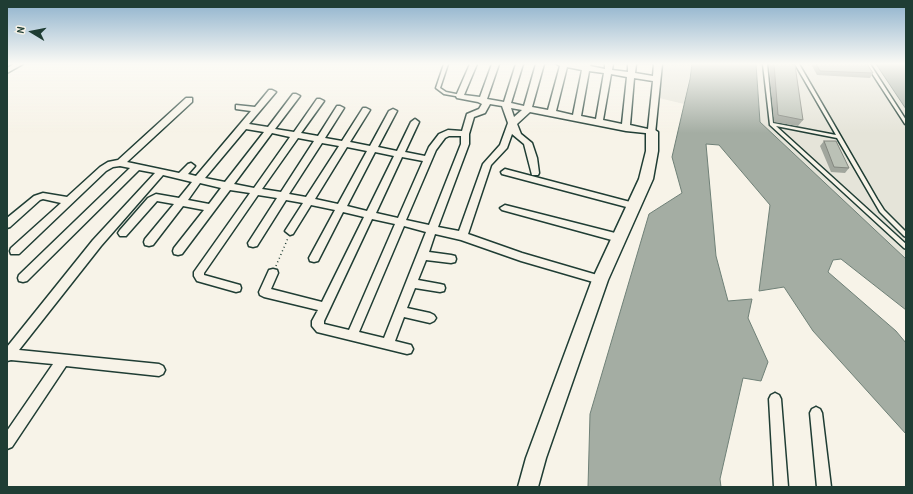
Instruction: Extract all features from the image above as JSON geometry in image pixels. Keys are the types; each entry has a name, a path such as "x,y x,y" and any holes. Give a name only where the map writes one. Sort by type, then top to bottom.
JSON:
{"street":[{"path":"464,87 460,96 484,102 652,132"},
{"path":"388,344 465,144 465,134 470,116 482,111 489,87"},
{"path":"512,87 506,106 517,135 528,143 533,158 535,173"},
{"path":"462,236 487,164 504,146 512,124 527,110 533,87"},
{"path":"551,114 557,87"},
{"path":"576,119 582,87"},
{"path":"599,123 606,87"},
{"path":"626,128 629,87"},
{"path":"528,487 536,458 600,280 646,180 652,151 652,132 656,87"},
{"path":"149,242 272,92"},
{"path":"178,251 296,96"},
{"path":"120,163 189,100"},
{"path":"236,288 201,278 199,276 199,272 254,191 320,101"},
{"path":"239,107 258,110"},
{"path":"253,243 340,108"},
{"path":"290,231 366,110"},
{"path":"314,258 340,207 393,111"},
{"path":"407,349 318,326 318,321 415,122"},
{"path":"245,126 428,160"},
{"path":"352,335 428,160 442,136 448,133 465,134"},
{"path":"14,251 103,169 111,164 120,163 182,175 227,186 340,207 462,236 521,257 600,280"},
{"path":"23,278 138,166"},
{"path":"182,175 191,166"},
{"path":"8,355 92,249 162,171"},
{"path":"505,172 634,206"},
{"path":"7,224 37,198 43,196 68,202"},
{"path":"122,233 151,200 156,197 211,208"},
{"path":"505,208 619,238"},
{"path":"123,216 136,218"},
{"path":"422,255 451,260"},
{"path":"274,273 264,292 325,307"},
{"path":"412,283 440,288"},
{"path":"401,312 430,318"},
{"path":"8,355 159,370"},
{"path":"7,442 62,360"},
{"path":"775,399 781,487"},
{"path":"816,413 824,487"}],"lane":[{"path":"438,87 445,93 460,96"},
{"path":"767,87 771,124 906,247"},
{"path":"810,87 882,211 906,235"},
{"path":"883,87 906,123"},
{"path":"771,124 839,138"}],"path":[{"path":"274,273 290,231"}],"shaded area":[{"path":"660,87 687,87 684,104 659,98"},
{"path":"688,87 758,87 760,122 906,259 906,310 841,259 833,260 828,272 896,331 906,343 906,434 813,331 784,287 759,291 770,205 719,145 706,144 716,256 728,301 752,299 748,318 768,362 761,381 743,378 720,479 721,487 588,487 590,414 649,214 682,193 672,157"},
{"path":"758,87 891,87 906,109 906,259 760,122"},
{"path":"891,87 906,87 906,109"}],"building":[{"path":"776,87 798,87 803,120 778,115"},
{"path":"824,141 836,141 849,168 834,167"}]}
